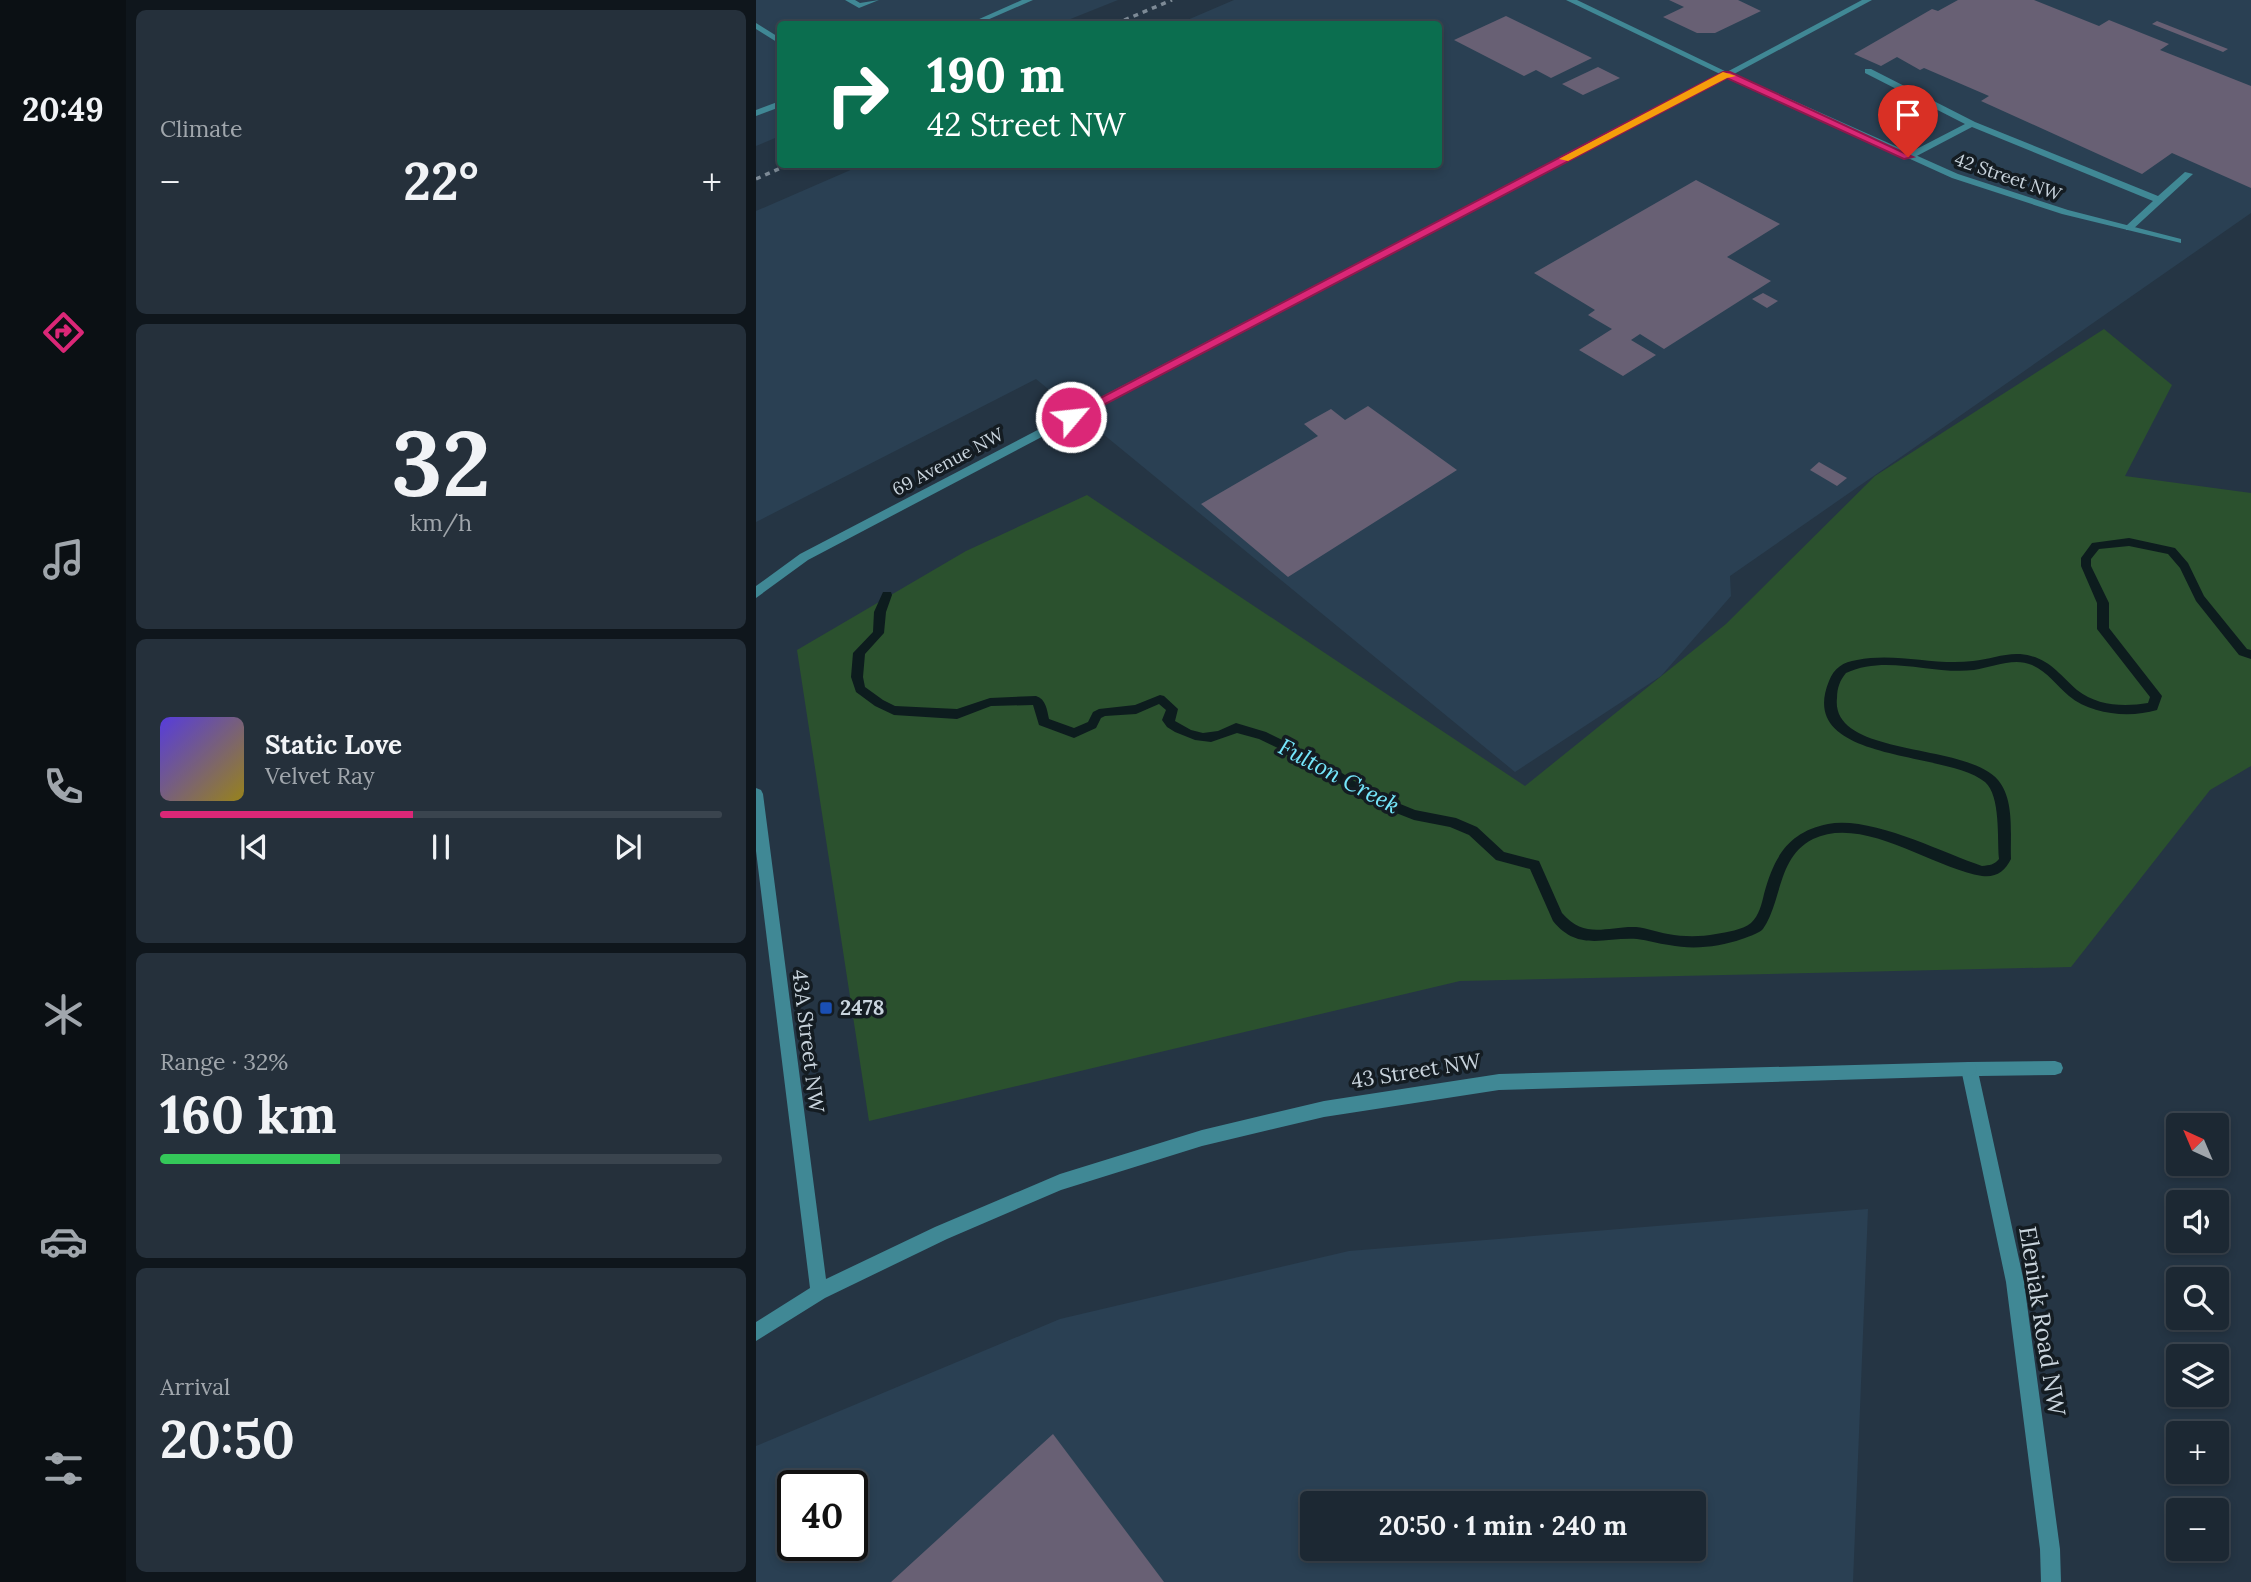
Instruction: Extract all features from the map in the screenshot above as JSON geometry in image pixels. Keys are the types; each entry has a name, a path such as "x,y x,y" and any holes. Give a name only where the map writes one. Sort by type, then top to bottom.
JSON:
{"street":[{"path":"849,0 859,6 875,0"},
{"path":"979,21 1029,0"},
{"name":"42 Street NW","path":"1570,0 1908,157 2007,195 2177,241"},
{"name":"69 Avenue NW","path":"756,593 804,557 1868,0"},
{"path":"756,25 777,40"},
{"path":"1868,71 1972,124 2159,200"},
{"path":"756,113 777,105"},
{"path":"1908,157 1972,124"},
{"path":"2129,229 2188,174"},
{"name":"43A Street NW","path":"756,794 819,1293"},
{"name":"43 Street NW","path":"756,1332 819,1293 941,1233 1060,1182 1202,1138 1324,1109 1499,1082 2055,1068"},
{"name":"Eleniak Road NW","path":"1969,1069 2014,1282 2050,1549 2051,1582"}],"shaded area":[{"path":"756,0 1118,0 1066,21 777,21 777,137 756,146"},
{"path":"1234,0 2251,0 2251,213 1730,576 1731,596 1661,676 1515,772 1036,379 756,522 756,211 855,168 1442,168 1442,21 1185,21"},
{"path":"1868,1209 1853,1582 756,1582 756,1446 1060,1319 1349,1251"}],"green space":[{"path":"2104,329 2172,385 2125,476 2251,493 2251,766 2210,790 2071,967 1460,981 869,1121 797,650 966,551 1087,495 1525,786 1726,624 1875,476"}],"building":[{"path":"1669,0 1738,0 1761,11 1715,33 1697,33 1663,17 1684,7"},
{"path":"1958,0 2034,0 2099,26 2109,20 2169,44 2160,50 2251,86 2251,188 2172,153 2142,174 1981,101 1989,96 1924,68 1920,70 1897,57 1881,66 1854,54 1932,9 1938,11"},
{"path":"1506,16 1592,58 1551,78 1536,70 1524,76 1454,40"},
{"path":"2157,21 2228,49 2223,52 2152,24"},
{"path":"1598,67 1620,78 1583,95 1562,84"},
{"path":"1696,180 1780,224 1727,257 1771,281 1664,349 1640,334 1631,340 1656,355 1623,376 1579,350 1612,329 1588,315 1595,310 1534,273"},
{"path":"1763,293 1778,301 1767,308 1752,299"},
{"path":"1368,406 1457,470 1288,577 1201,504 1318,436 1304,424 1331,409 1345,420"},
{"path":"1819,462 1847,478 1837,486 1810,470"},
{"path":"1053,1434 1164,1582 891,1582"}],"waterway":[{"name":"Fulton Creek","path":"887,595 880,612 878,633 859,653 857,677 860,689 894,710 957,714 990,702 1036,700 1041,707 1043,722 1074,733 1092,725 1097,715 1103,712 1136,709 1160,699 1172,709 1168,720 1171,724 1187,733 1211,737 1236,728 1262,735 1315,761 1367,796 1414,815 1452,822 1473,831 1500,856 1534,865 1557,917 1571,930 1594,936 1635,933 1687,942 1729,937 1757,926 1766,908 1778,870 1788,852 1808,836 1830,829 1855,829 1882,835 1982,871 1996,869 2003,863 2002,811 1996,786 1977,771 1944,760 1872,744 1844,731 1832,716 1830,706 1834,684 1842,670 1867,662 1968,666 2023,658 2043,665 2072,692 2089,703 2121,709 2153,707 2156,696 2103,629 2103,603 2086,566 2086,558 2096,546 2129,542 2171,551 2184,566 2200,598 2243,652 2251,655"}],"railway":[{"path":"1122,21 1172,0"},
{"path":"756,179 781,168"}],"slow traffic":[{"path":"1565,159 1727,74 1731,76"}],"place":[{"name":"2478","path":"826,1008"}],"route":[{"path":"1071,417 1727,74 1908,157"}]}
